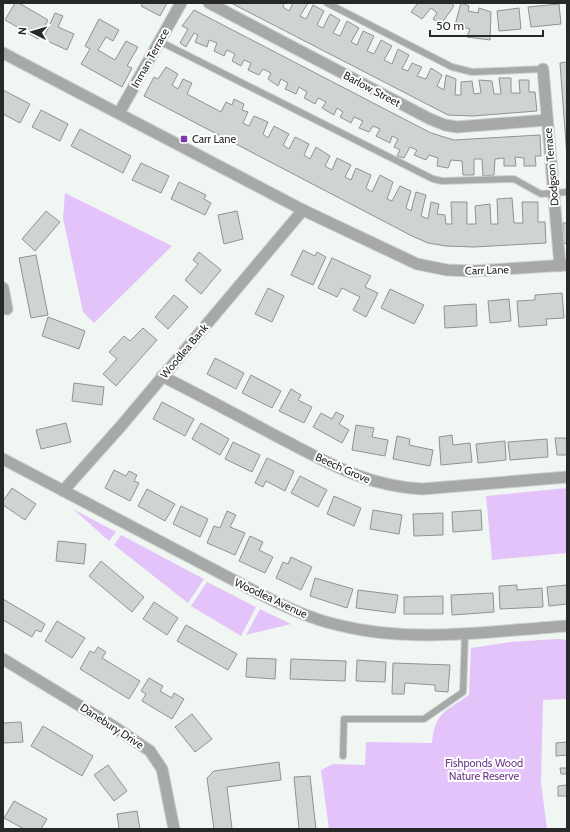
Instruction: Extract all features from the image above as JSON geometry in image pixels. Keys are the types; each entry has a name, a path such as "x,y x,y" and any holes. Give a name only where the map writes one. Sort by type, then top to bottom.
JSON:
{"street":[{"name":"Inman Terrace","path":"119,113 180,3"},
{"name":"Barlow Street","path":"209,3 430,119 445,125 457,127 547,120"},
{"name":"Carr Lane","path":"3,53 303,210 417,264 439,269 473,271 563,265"},
{"name":"Dodgson Terrace","path":"543,69 554,193 563,265"},
{"name":"Woodlea Bank","path":"63,491 303,210"},
{"path":"3,291 7,309"},
{"name":"Beech Grove","path":"162,376 338,468 380,484 401,488 422,489 567,477"},
{"name":"Woodlea Avenue","path":"3,459 262,595 303,614 338,625 379,633 407,635 465,634 567,626"},
{"name":"Danebury Drive","path":"3,659 113,726 150,751 157,759 164,774 174,829"}],"lane":[{"path":"327,3 452,67 472,72 543,69"},
{"path":"159,41 433,179 442,181 514,179 541,194 567,192"},
{"path":"343,756 344,719 424,719 462,692 465,634"}],"green space":[{"path":"65,193 172,246 94,323 83,312 63,218"},
{"path":"567,488 567,553 492,560 486,496"},
{"path":"73,509 116,532 109,541"},
{"path":"121,535 204,579 188,603 114,545"},
{"path":"207,582 256,607 241,636 191,606"},
{"path":"260,609 291,624 246,635"},
{"name":"Fishponds Wood Nature Reserve","path":"557,639 567,640 567,695 566,699 543,700 541,783 547,829 329,829 321,770 333,764 365,765 366,742 432,743 439,718 448,709 469,695 471,648 510,642"}],"building":[{"path":"15,3 19,3 48,20 38,39 5,20"},
{"path":"143,3 167,3 160,16 141,6"},
{"path":"231,3 284,3 283,7 289,11 293,3 308,3 300,16 306,19 313,5 324,11 317,25 323,28 330,14 340,20 333,33 340,36 347,21 359,28 351,42 357,45 363,31 374,36 367,51 374,54 381,40 392,46 384,60 392,64 398,49 409,55 402,69 408,71 412,63 422,67 417,76 426,79 431,68 442,75 437,86 444,90 446,75 456,79 455,95 461,95 461,82 472,81 474,94 481,93 479,80 492,81 494,94 501,94 499,78 511,78 511,93 520,93 519,80 529,80 529,92 535,92 537,111 473,116 448,115"},
{"path":"418,3 451,3 454,6 441,24 433,19 437,13 431,8 422,19 411,12"},
{"path":"461,3 469,6 468,11 478,13 479,8 491,12 490,40 467,37 470,29 455,25"},
{"path":"559,4 561,24 531,27 528,7"},
{"path":"519,8 521,29 499,31 497,11"},
{"path":"194,10 431,133 454,140 540,135 541,156 535,156 536,166 524,166 524,158 515,157 516,166 504,166 504,158 495,159 494,175 483,176 482,159 474,159 474,175 463,175 462,161 451,160 448,168 437,166 438,158 429,155 426,160 414,155 417,150 410,147 404,158 397,156 400,150 394,147 398,139 392,136 390,143 376,136 380,129 373,126 369,132 359,128 363,121 354,117 351,123 340,117 343,112 337,108 334,115 322,108 326,102 318,98 315,104 304,98 307,92 299,87 296,94 285,89 288,83 281,79 278,86 268,79 271,73 263,69 259,75 248,70 251,63 244,60 241,66 232,61 235,54 227,50 224,56 214,51 217,43 209,40 207,47 195,42 198,35 194,33 186,47 180,43 188,29 182,26"},
{"path":"55,13 63,16 58,27 74,34 67,50 43,39"},
{"path":"99,19 119,30 113,41 106,37 98,50 115,60 126,41 138,47 127,66 132,68 122,87 81,64 90,49 85,46"},
{"path":"567,62 567,157 560,63"},
{"path":"166,67 178,74 172,85 178,89 183,79 192,83 187,94 221,112 226,102 232,105 234,99 244,104 242,110 248,112 243,123 249,126 254,116 268,122 263,134 268,138 274,126 289,134 283,145 289,149 295,137 309,144 304,155 310,159 316,147 330,156 325,166 332,170 337,158 351,165 345,177 351,180 356,168 371,175 366,188 372,192 380,175 393,182 387,199 392,201 400,186 411,191 406,208 411,211 416,192 426,195 421,216 428,219 431,202 439,204 437,214 445,215 446,224 452,224 451,202 467,202 467,224 476,224 475,206 490,204 491,224 498,224 497,199 512,198 514,223 523,223 522,202 538,202 538,222 545,222 546,243 474,247 446,246 428,243 412,236 144,96 154,77 158,79"},
{"path":"3,90 30,104 20,123 3,114"},
{"path":"41,110 68,124 60,141 32,127"},
{"path":"80,129 131,156 123,173 71,146"},
{"path":"141,163 169,176 161,193 132,180"},
{"path":"179,182 206,195 204,199 211,203 205,215 171,199"},
{"path":"46,211 60,222 35,251 22,239"},
{"path":"237,211 243,239 224,244 218,215"},
{"path":"563,223 567,223 567,243 564,244"},
{"path":"303,250 315,256 317,252 326,257 313,285 291,275"},
{"path":"199,252 221,270 201,294 185,280 198,264 193,260"},
{"path":"36,255 48,315 31,318 19,258"},
{"path":"332,258 371,276 365,287 378,293 366,317 353,310 360,297 342,288 337,297 318,288"},
{"path":"268,288 284,296 272,322 255,314"},
{"path":"390,289 424,305 414,324 381,308"},
{"path":"562,293 564,318 546,319 547,325 519,327 517,301 535,300 535,295"},
{"path":"174,295 188,307 168,329 155,317"},
{"path":"509,299 511,321 490,323 488,301"},
{"path":"476,304 477,326 445,328 444,306"},
{"path":"48,317 85,331 79,349 42,336"},
{"path":"143,328 157,340 116,386 103,374 117,359 109,352 124,336 130,341"},
{"path":"215,358 244,373 236,389 207,374"},
{"path":"251,375 281,391 272,408 242,393"},
{"path":"74,383 104,387 102,405 72,401"},
{"path":"291,389 301,395 298,400 312,407 304,423 279,411"},
{"path":"162,402 194,419 185,436 153,419"},
{"path":"336,412 344,416 339,424 349,430 342,443 313,427 321,413 332,419"},
{"path":"66,423 71,442 41,449 36,430"},
{"path":"201,423 229,439 220,455 192,439"},
{"path":"356,425 374,428 372,437 388,440 385,456 352,450"},
{"path":"452,435 453,445 470,443 472,462 441,465 439,437"},
{"path":"397,436 410,439 409,445 433,450 430,466 393,459"},
{"path":"555,438 567,438 567,455 557,455"},
{"path":"547,439 548,457 510,460 508,442"},
{"path":"505,441 506,460 478,463 476,444"},
{"path":"233,442 260,455 252,472 225,459"},
{"path":"267,458 294,471 285,491 266,481 263,487 255,483"},
{"path":"114,470 126,476 129,471 137,475 134,481 139,483 130,501 105,488"},
{"path":"300,476 327,490 318,507 291,493"},
{"path":"12,488 36,504 25,520 3,505 3,501"},
{"path":"147,489 175,504 165,521 138,506"},
{"path":"334,496 361,508 354,526 327,514"},
{"path":"181,506 208,519 200,537 173,524"},
{"path":"373,510 402,515 399,534 370,529"},
{"path":"481,510 482,530 453,532 452,512"},
{"path":"227,511 236,515 230,527 245,533 235,555 207,543 214,526 220,528"},
{"path":"443,513 443,535 414,536 413,514"},
{"path":"250,536 263,542 259,550 273,557 265,573 239,561"},
{"path":"58,541 86,544 84,564 56,561"},
{"path":"291,557 312,567 301,590 276,578 283,562 288,564"},
{"path":"101,561 144,597 132,612 89,576"},
{"path":"315,578 353,589 347,608 310,596"},
{"path":"517,585 517,590 542,588 543,607 500,609 499,586"},
{"path":"567,585 567,604 549,606 547,587"},
{"path":"358,590 398,595 395,613 356,608"},
{"path":"493,593 494,612 452,615 451,595"},
{"path":"443,596 443,614 404,614 404,597"},
{"path":"3,599 45,624 41,632 36,630 32,637 3,620"},
{"path":"154,602 178,618 167,635 143,619"},
{"path":"57,621 85,638 72,658 45,641"},
{"path":"186,625 237,654 228,670 177,641"},
{"path":"98,647 106,652 102,658 140,681 129,699 80,669 90,651 94,653"},
{"path":"247,658 276,659 275,679 246,677"},
{"path":"291,659 346,661 345,681 290,679"},
{"path":"357,660 386,662 385,682 356,681"},
{"path":"393,663 450,665 448,692 435,691 435,685 405,683 404,694 392,694"},
{"path":"149,678 163,686 160,691 172,698 174,693 184,699 172,719 142,701 146,694 141,691"},
{"path":"192,714 212,739 195,752 175,727"},
{"path":"21,722 23,742 3,743 3,723"},
{"path":"43,726 93,756 82,776 31,746"},
{"path":"567,742 567,755 556,756 556,743"},
{"path":"279,762 281,780 227,787 232,829 214,829 207,778 214,771"},
{"path":"108,765 127,791 114,801 94,775"},
{"path":"560,768 567,768 567,774 561,774"},
{"path":"310,776 316,829 299,829 294,777"},
{"path":"567,785 567,796 558,796 558,786"},
{"path":"14,801 47,819 41,829 24,829 4,818"},
{"path":"137,811 140,829 119,829 117,814"}],"place":[{"name":"Carr Lane","path":"184,139"}]}
